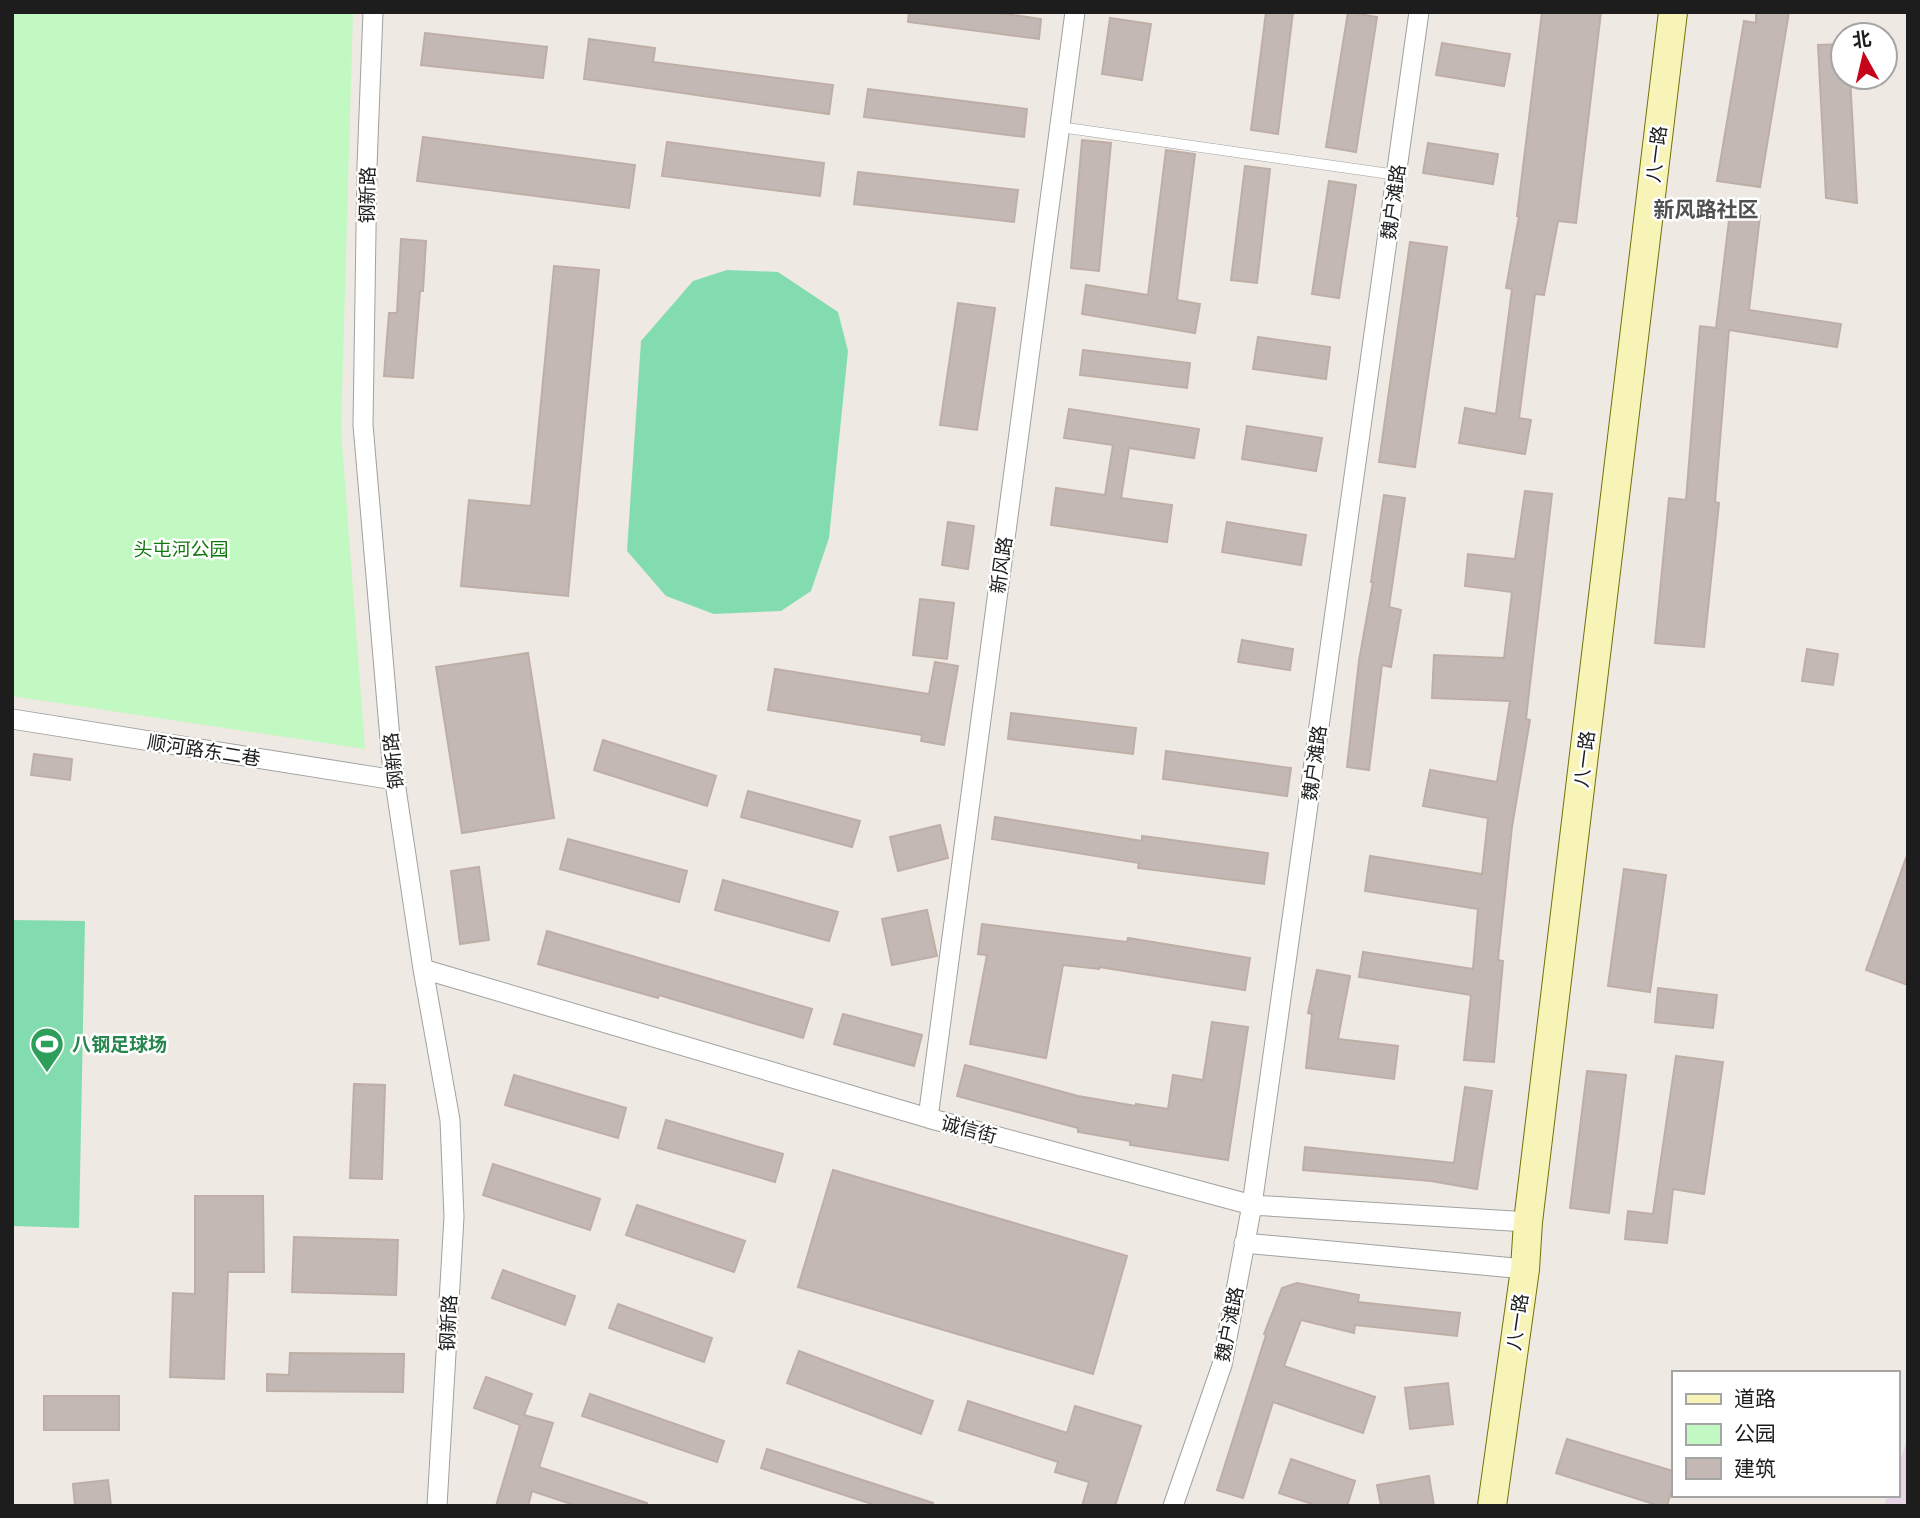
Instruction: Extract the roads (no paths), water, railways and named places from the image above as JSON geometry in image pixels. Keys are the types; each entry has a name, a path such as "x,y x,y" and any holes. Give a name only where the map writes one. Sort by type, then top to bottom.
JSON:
{"street":[{"name":"钢新路","path":"373,12 363,425 395,780 423,969 450,1120 454,1217 438,1506"},
{"name":"新风路","path":"928,1118 1075,12"},
{"name":"魏户滩路","path":"1173,1506 1222,1365 1252,1205 1419,12"},
{"name":"八一路","path":"1492,1506 1525,1269 1528,1222 1673,12"},
{"name":"顺河路东二巷","path":"12,719 395,780"},
{"name":"诚信街","path":"423,969 928,1118 1252,1205 1528,1222"},
{"path":"1244,1243 1525,1269"}],"lane":[{"path":"1060,127 1396,174"}],"place":[{"name":"八钢足球场","path":"47,1074"}],"district":[{"name":"新风路社区","path":"1706,210"}],"park label":[{"name":"头屯河公园","path":"181,549"}]}
